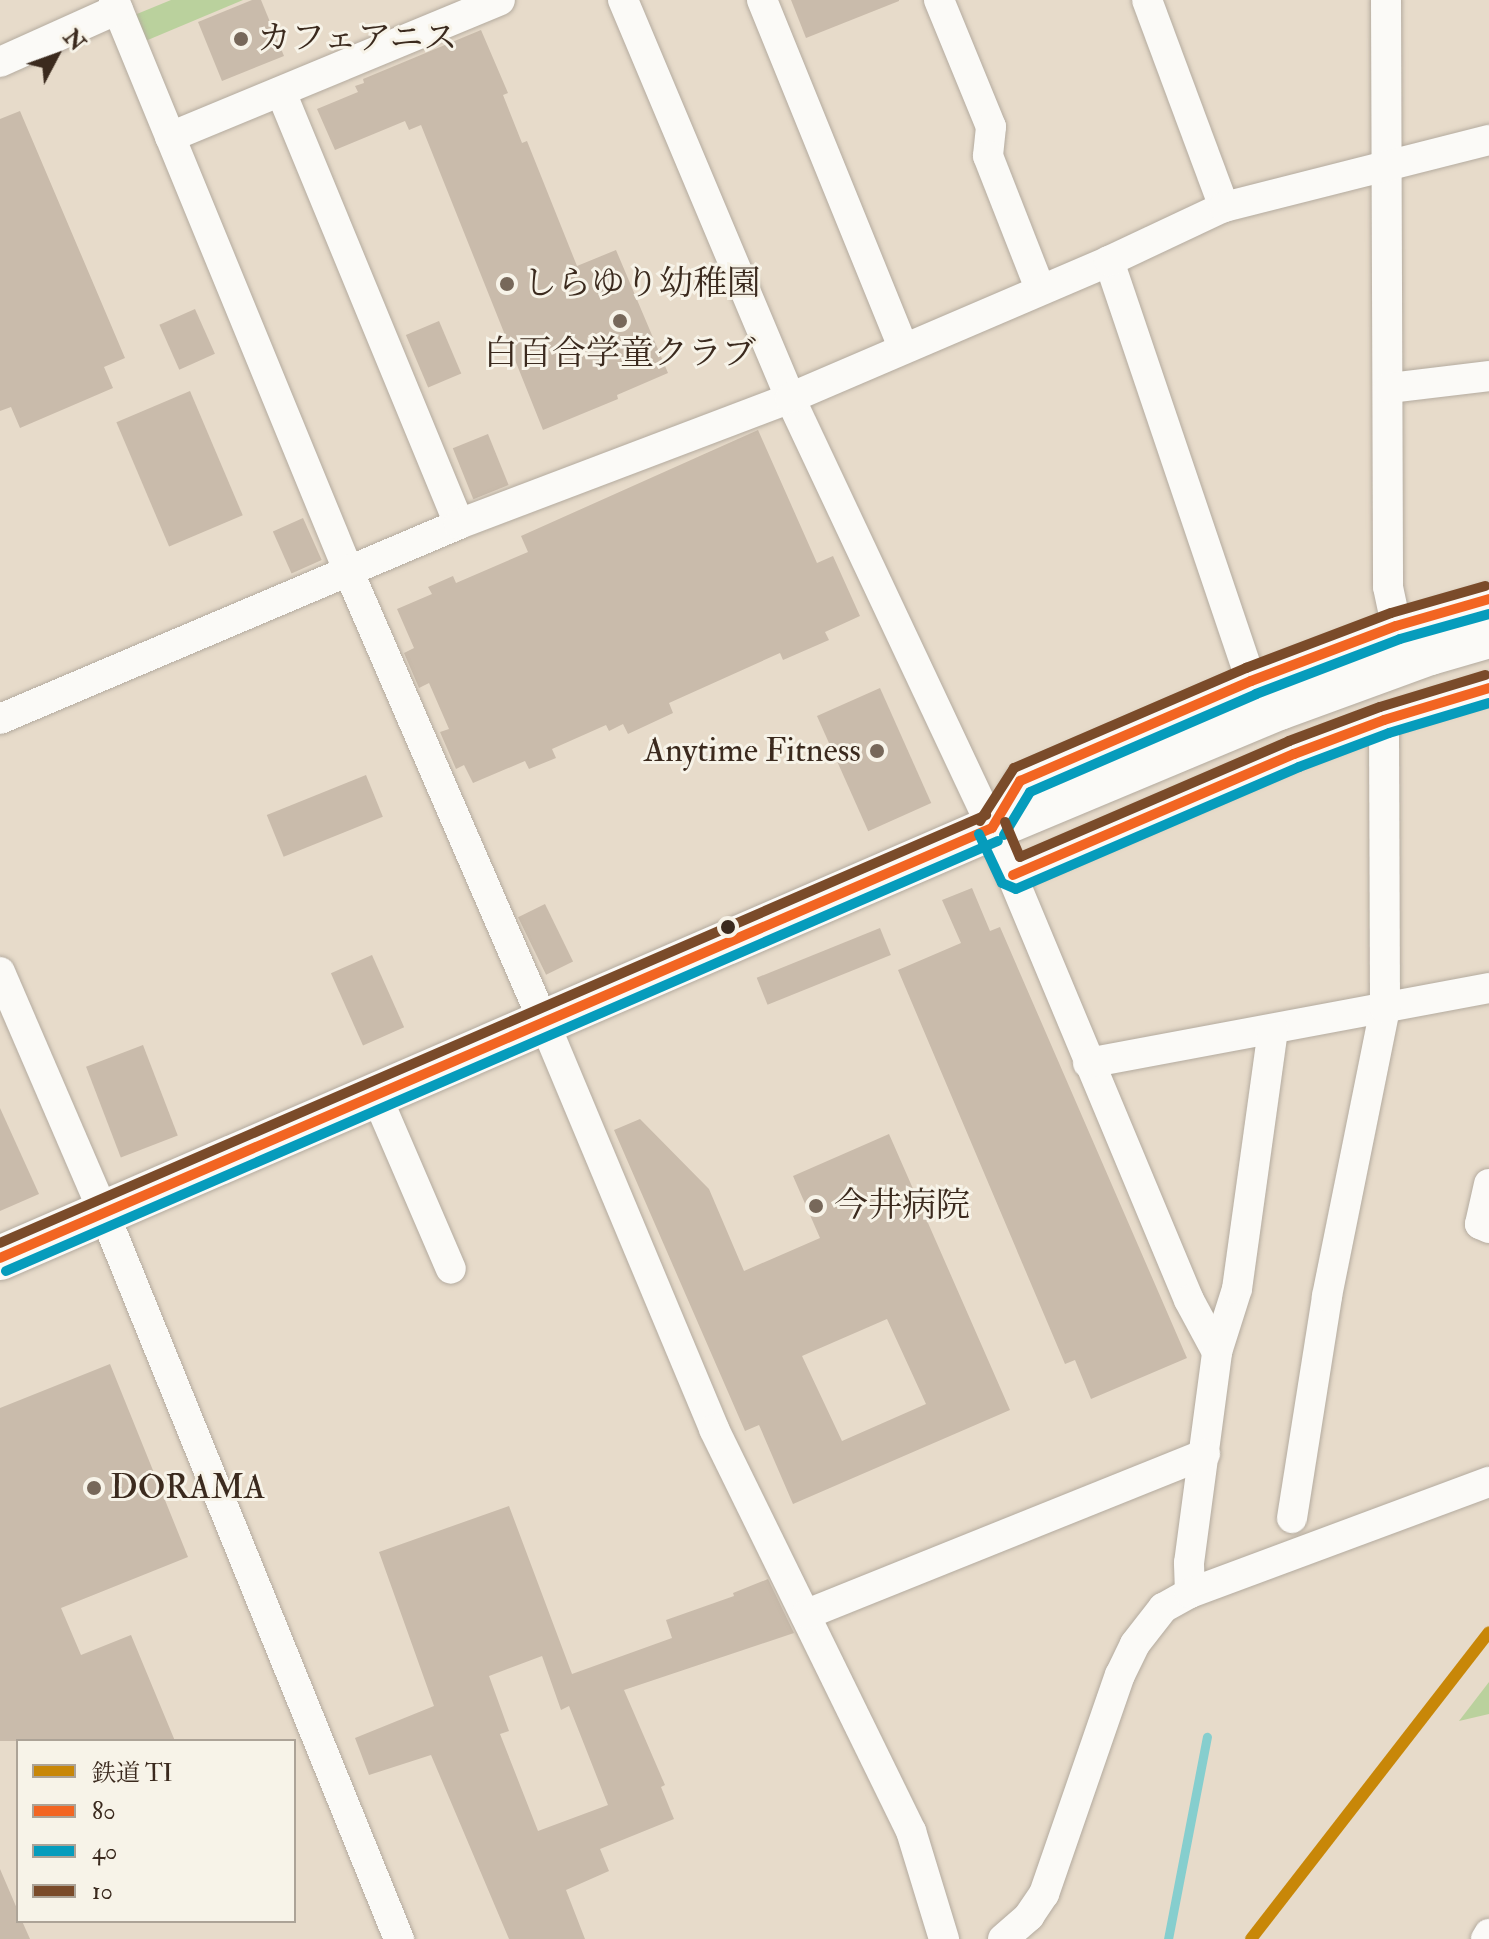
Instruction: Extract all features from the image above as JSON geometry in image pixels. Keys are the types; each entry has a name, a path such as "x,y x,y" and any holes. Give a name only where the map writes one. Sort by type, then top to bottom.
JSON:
{"highway":[{"path":"0,1258 992,828 1279,708 1489,636"}],"street":[{"path":"170,137 500,0"},
{"path":"623,0 790,398 992,828 1189,1300 1217,1352"},
{"path":"762,0 903,347"},
{"path":"939,0 991,127 988,156 1040,289"},
{"path":"1147,0 1224,207"},
{"path":"1386,0 1388,587 1396,626"},
{"path":"0,62 116,5 348,570 544,1022 714,1429 911,1831 944,1939"},
{"path":"281,92 459,524"},
{"path":"0,719 459,524 790,398 1109,261 1224,207 1489,140"},
{"path":"1109,261 1251,681"},
{"path":"1389,388 1489,376"},
{"path":"992,828 1020,781 1251,681 1396,626 1489,599"},
{"path":"1013,875 1294,754 1384,720 1489,688"},
{"path":"1292,1518 1327,1296 1385,1008 1384,720"},
{"path":"0,972 104,1213 399,1939"},
{"path":"1088,1063 1489,988"},
{"path":"1190,1593 1189,1563 1217,1352 1237,1289 1273,1029"},
{"path":"376,1095 451,1269"},
{"path":"1489,1184 1480,1224 1489,1228"},
{"path":"807,1614 1205,1454"},
{"path":"1003,1939 1031,1927 1059,1859 1120,1675 1135,1644 1163,1608 1190,1593 1489,1482"}],"green space":[{"path":"171,0 243,0 143,42 132,16"},
{"path":"1489,1682 1489,1714 1459,1721"}],"building":[{"name":"カフェアニス","path":"252,0 261,0 284,56 222,81 198,22"},
{"path":"791,0 899,0 899,1 806,38"},
{"path":"481,30 508,93 503,95 522,143 527,141 577,266 616,250 668,373 617,395 618,399 543,430 421,125 409,130 405,121 335,150 317,109 358,92 355,86 364,83 363,79"},
{"path":"20,111 125,358 104,367 113,388 20,428 11,407 0,411 0,119"},
{"path":"195,309 215,354 179,370 159,325"},
{"path":"439,321 461,373 428,388 406,335"},
{"path":"190,391 243,515 169,547 116,422"},
{"path":"758,430 817,563 833,556 860,616 825,632 829,640 783,660 780,653 669,703 673,713 628,734 623,724 609,731 606,725 552,749 556,758 529,769 525,761 473,783 464,765 456,769 440,732 449,729 429,683 419,688 404,653 414,648 397,609 432,594 428,587 453,576 456,583 528,552 521,536"},
{"path":"488,434 509,485 473,499 453,448"},
{"path":"303,518 322,560 292,573 273,531"},
{"path":"880,688 931,803 868,831 817,716"},
{"path":"366,775 383,817 284,857 267,815"},
{"path":"972,888 990,931 1000,927 1187,1358 1091,1399 1075,1360 1065,1364 898,970 961,943 942,900"},
{"path":"545,904 573,962 546,975 518,917"},
{"path":"880,928 891,955 768,1005 757,978"},
{"path":"372,955 404,1027 363,1045 331,973"},
{"path":"143,1045 178,1136 121,1157 86,1067"},
{"path":"0,1108 39,1194 0,1211"},
{"path":"640,1119 709,1189 744,1271 820,1238 793,1176 889,1134 1010,1410 793,1504 759,1425 745,1431 614,1130","holes":["887,1319 926,1404 842,1441 802,1356"]},
{"path":"110,1364 188,1557 61,1608 81,1655 131,1635 174,1739 0,1741 0,1408"},
{"path":"509,1506 572,1674 672,1638 666,1620 734,1596 733,1593 768,1579 794,1633 624,1690 665,1785 661,1787 674,1819 600,1849 609,1871 566,1890 585,1939 509,1939 431,1755 369,1775 355,1738 434,1706 379,1552","holes":["542,1656 561,1710 569,1706 608,1805 538,1831 500,1734 509,1731 489,1676"]},
{"path":"0,1869 16,1906 16,1923 23,1923 30,1939 0,1939"}],"waterway":[{"path":"1168,1939 1207,1737"}],"rail line":[{"name":"TI","path":"1251,1939 1489,1632"}],"transit line":[{"name":"10","path":"980,821 1014,768 1246,668 1391,613 1485,586"},
{"name":"80","path":"992,828 1020,781 1251,681 1396,626 1489,599"},
{"name":"40","path":"1004,835 1030,792 1256,694 1400,639 1489,614"},
{"name":"10","path":"1005,822 1020,857 1289,741 1380,707 1485,675"},
{"name":"80","path":"1013,875 1294,754 1384,720 1489,688"},
{"name":"40","path":"979,834 1002,883 1016,889 1299,767 1389,733 1489,703"},
{"name":"10","path":"0,1243 986,815"},
{"name":"80","path":"0,1258 992,828"},
{"name":"40","path":"6,1271 998,841"}],"place":[{"name":"カフェアニス","path":"241,39"},
{"name":"しらゆり幼稚園","path":"507,284"},
{"name":"白百合学童クラブ","path":"620,321"},
{"name":"Anytime Fitness","path":"877,751"},
{"name":"今井病院","path":"816,1206"},
{"name":"DORAMA","path":"94,1488"}]}
